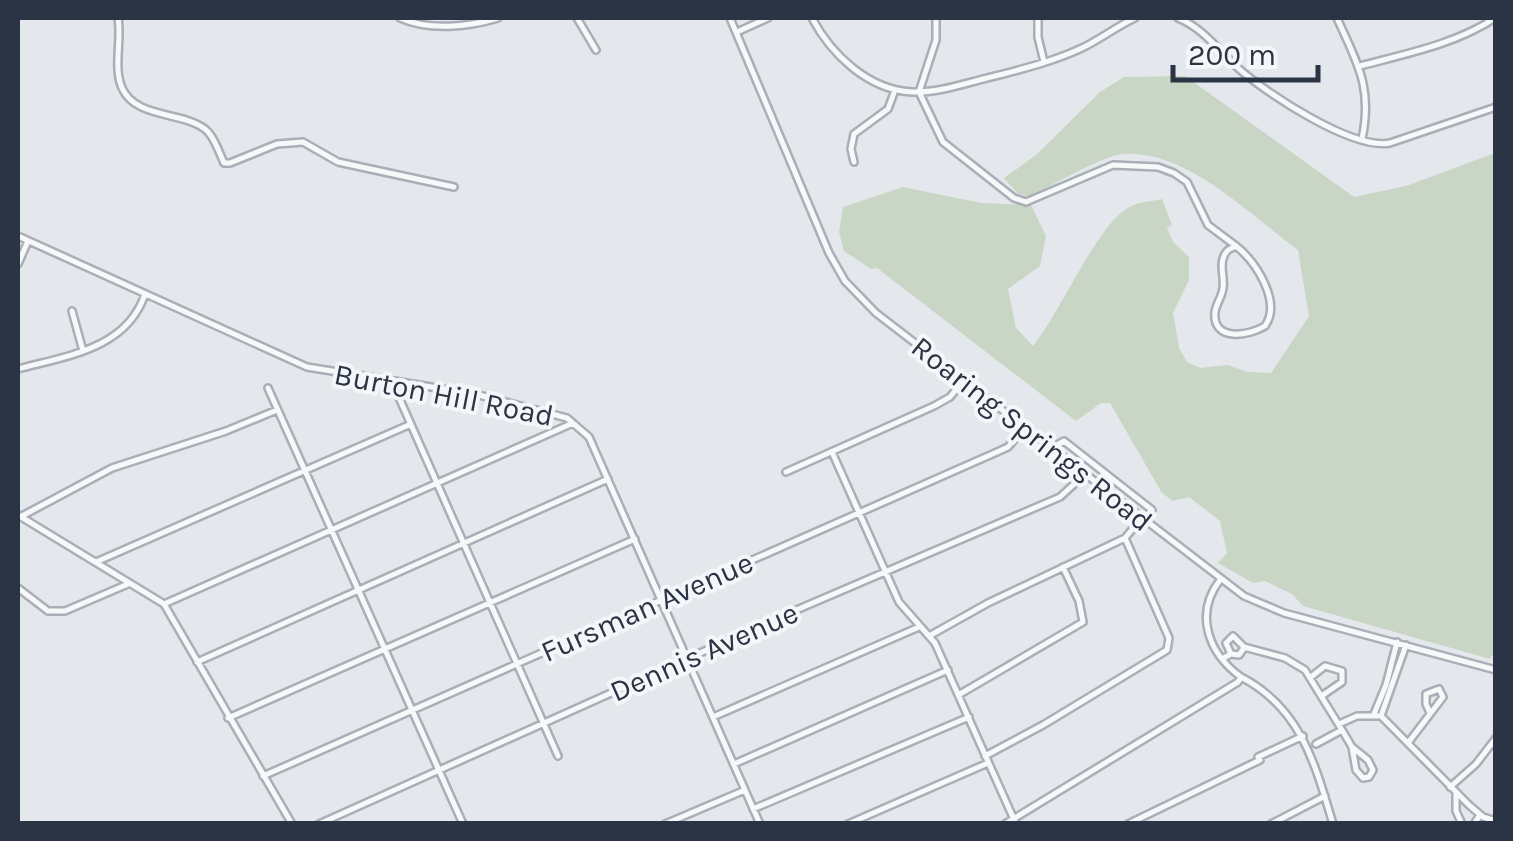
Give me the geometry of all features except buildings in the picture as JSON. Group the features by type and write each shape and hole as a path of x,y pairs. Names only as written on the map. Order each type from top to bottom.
{"street":[{"path":"118,18 120,83 125,93 138,105 202,126 224,163 277,144 303,142 338,162 454,187"},
{"path":"400,18 446,26 498,18"},
{"path":"577,18 596,50"},
{"name":"Roaring Springs Road","path":"730,18 829,253 845,281 876,313 1244,596 1278,610 1496,670"},
{"path":"737,32 768,18"},
{"path":"812,18 849,65 894,90 919,92 1044,62 1080,49 1135,18"},
{"path":"936,18 936,40 919,92 942,142 1020,200 1032,201 1113,165 1158,167 1174,172 1187,182 1208,225 1236,246 1256,268 1271,310 1265,326 1245,335 1224,331 1215,314 1224,286 1222,259 1236,246"},
{"path":"1038,18 1044,62"},
{"path":"1178,18 1192,24 1256,83 1318,121 1362,139 1390,144 1496,108"},
{"path":"1337,18 1360,66 1367,102 1362,139"},
{"path":"1360,66 1438,44 1481,28 1495,18"},
{"path":"854,162 854,134 888,109 894,90"},
{"name":"Burton Hill Road","path":"18,236 307,367 459,391 574,422 589,436 760,824"},
{"path":"18,264 28,241"},
{"path":"18,369 111,339 138,310 145,294"},
{"path":"72,311 83,350"},
{"path":"786,472 934,406 950,397 963,381"},
{"path":"393,383 558,756"},
{"path":"268,388 463,824"},
{"path":"18,517 112,468 278,410"},
{"path":"164,604 574,422"},
{"path":"96,562 411,424"},
{"name":"Fursman Avenue","path":"262,776 1008,447 1024,428"},
{"path":"1050,449 1064,441 1152,510"},
{"path":"832,452 898,602 930,636 960,694 1015,821"},
{"name":"Dennis Avenue","path":"320,824 1060,497 1085,475"},
{"path":"197,662 608,478"},
{"path":"18,517 164,604 292,824"},
{"path":"930,636 1126,538 1141,518"},
{"path":"848,824 987,759 1166,650 1169,638 1126,538"},
{"path":"228,718 635,539"},
{"path":"960,694 1082,622 1079,602 1063,568"},
{"path":"1220,580 1207,600 1207,628 1222,659 1270,697 1303,736 1333,824"},
{"path":"18,588 48,611 65,611 128,584"},
{"path":"713,717 919,627"},
{"path":"1232,654 1226,643 1229,637 1238,637 1244,647 1294,662 1312,677 1352,747 1358,774 1363,778 1369,776 1373,767 1352,747"},
{"path":"1378,715 1397,642"},
{"path":"1378,715 1406,645"},
{"path":"1222,659 1239,655 1244,647"},
{"path":"1312,677 1325,666 1342,671 1342,682 1323,695"},
{"path":"734,764 948,670"},
{"path":"1005,824 1228,690 1241,677"},
{"path":"1408,744 1443,697 1439,689 1426,694 1430,712"},
{"path":"1316,744 1357,716 1378,715 1480,815 1496,821"},
{"path":"753,809 969,716"},
{"path":"1128,824 1303,736"},
{"path":"1453,789 1496,738"},
{"path":"1453,789 1462,824"},
{"path":"666,824 745,790"},
{"path":"1272,824 1325,796"},
{"path":"1474,824 1480,815"}],"green space":[{"path":"1185,76 1354,197 1406,186 1495,153 1495,656 1490,659 1303,606 1292,594 1265,581 1253,583 1218,563 1227,553 1220,521 1189,497 1173,501 1162,493 1110,403 1101,403 1076,421 877,268 871,269 844,251 839,232 843,207 903,187 981,203 1031,205 1046,236 1040,266 1008,289 1016,328 1033,346 1093,248 1118,215 1131,206 1162,199 1172,225 1167,228 1173,242 1189,257 1189,280 1173,313 1179,348 1187,362 1200,368 1228,365 1248,372 1271,373 1309,316 1298,250 1238,203 1193,173 1147,155 1123,154 1103,160 1031,197 1018,194 1004,178 1036,155 1100,92 1124,77"}]}
